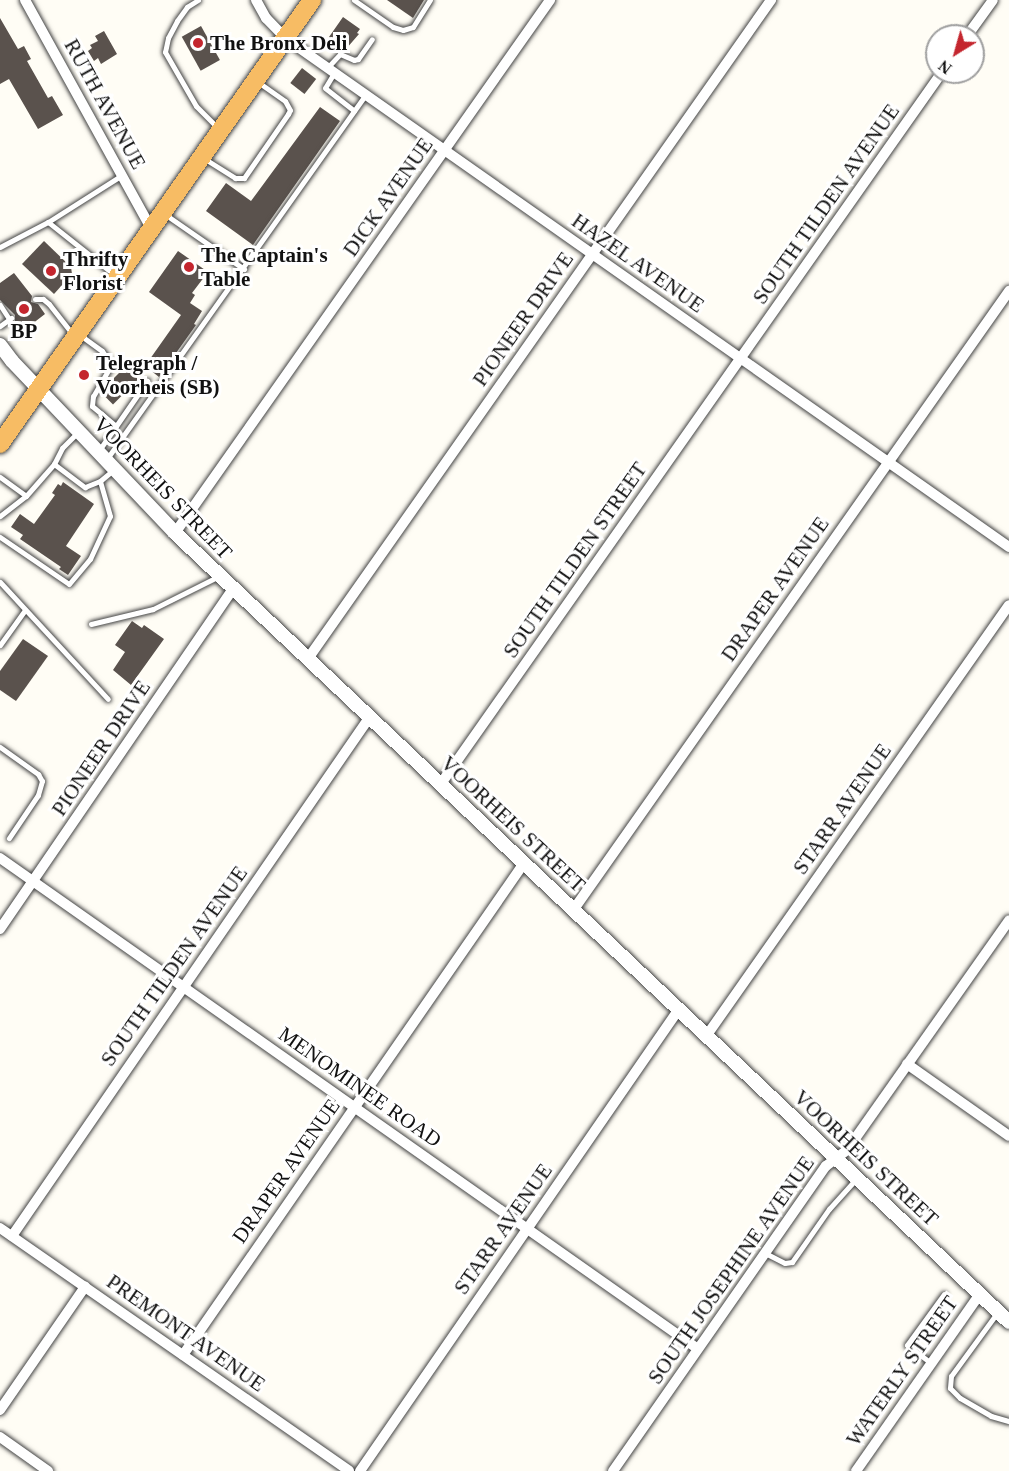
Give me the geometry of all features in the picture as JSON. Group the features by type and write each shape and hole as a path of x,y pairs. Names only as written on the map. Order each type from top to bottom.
{"highway":[{"path":"0,444 312,0"}],"street":[{"name":"RUTH AVENUE","path":"24,0 152,228"},
{"name":"HAZEL AVENUE","path":"256,0 266,18 285,38 1009,547"},
{"name":"DICK AVENUE","path":"175,533 550,0"},
{"name":"PIONEER DRIVE","path":"307,660 771,0"},
{"path":"976,24 993,0"},
{"name":"SOUTH TILDEN AVENUE","path":"741,358 934,84"},
{"name":"DRAPER AVENUE","path":"574,909 1009,291"},
{"name":"VOORHEIS STREET","path":"0,345 175,533 233,590 679,1008 1009,1322"},
{"name":"SOUTH TILDEN STREET","path":"440,784 741,358"},
{"name":"PIONEER DRIVE","path":"0,929 233,590"},
{"name":"STARR AVENUE","path":"707,1035 1009,605"},
{"name":"SOUTH TILDEN AVENUE","path":"12,1236 369,718"},
{"name":"MENOMINEE ROAD","path":"0,858 698,1349"},
{"name":"DRAPER AVENUE","path":"183,1355 524,863"},
{"name":"SOUTH JOSEPHINE AVENUE","path":"613,1471 826,1166 847,1150 1009,920"},
{"name":"STARR AVENUE","path":"360,1471 679,1008"},
{"path":"907,1064 1009,1136"},
{"name":"PREMONT AVENUE","path":"0,1228 348,1471"},
{"path":"0,1410 85,1287"},
{"name":"WATERLY STREET","path":"856,1471 980,1294"},
{"path":"0,1437 48,1471"}],"lane":[{"path":"198,0 187,7 177,21 168,38 165,52 196,106 220,130"},
{"path":"354,0 393,27 403,30 413,27 430,0"},
{"path":"354,111 325,88 330,70 340,54 354,60 358,59 372,39"},
{"path":"201,157 235,178 244,178 290,110 285,101 255,81"},
{"path":"106,460 365,95"},
{"path":"0,247 48,222 122,175"},
{"path":"162,212 243,269"},
{"path":"48,222 117,277"},
{"path":"35,299 43,299 49,304 76,335 102,351 110,362 110,367 93,396 92,406 116,426"},
{"path":"0,305 11,318 0,326"},
{"path":"0,537 69,584 90,559 110,516 100,481 116,426 147,381"},
{"path":"0,516 26,496 54,464 62,448 79,431"},
{"path":"54,464 85,487 100,481"},
{"path":"0,477 26,496"},
{"path":"91,624 153,609 219,576"},
{"path":"0,582 108,699"},
{"path":"0,645 25,610"},
{"path":"0,747 38,774 42,781 38,795 9,838"},
{"path":"765,1253 785,1263 792,1262 829,1209 857,1177"},
{"path":"931,1363 907,1346 944,1294"},
{"path":"998,1312 957,1365 951,1376 950,1388 960,1398 991,1416 1009,1420"}],"building":[{"path":"387,0 424,0 413,18"},
{"path":"343,17 360,29 357,33 359,34 346,49 329,37"},
{"path":"0,18 18,49 24,46 31,59 27,61 48,98 52,96 63,115 38,129 9,79 0,84"},
{"name":"The Bronx Deli","path":"201,26 220,60 201,71 182,37"},
{"path":"104,31 117,54 101,64 98,58 94,61 88,51 92,48 90,45 98,41 95,36"},
{"path":"302,68 316,79 304,94 290,83"},
{"path":"320,107 340,121 253,245 206,211 226,183 251,201"},
{"name":"Thrifty Florist","path":"44,241 71,267 72,274 54,294 22,264"},
{"path":"178,251 208,272 192,293 195,295 190,303 202,311 194,324 196,325 159,377 145,366 181,315 149,292"},
{"path":"14,273 32,296 31,302 38,304 45,314 23,331 15,321 15,315 0,300 0,283"},
{"path":"130,362 143,375 113,404 100,392"},
{"path":"63,482 94,504 66,546 81,556 68,575 59,569 61,567 20,539 23,535 11,527 20,514 34,524 55,495 52,493 58,484 61,486"},
{"path":"132,621 142,628 144,625 164,639 131,685 113,670 125,652 115,645"},
{"path":"23,639 48,656 16,701 0,690 0,671"}],"place":[{"name":"The Bronx Deli","path":"198,43"},
{"name":"The Captain's Table","path":"189,267"},
{"name":"Thrifty Florist","path":"51,271"},
{"name":"BP","path":"24,309"},
{"name":"Telegraph / Voorheis (SB)","path":"84,375"}]}
